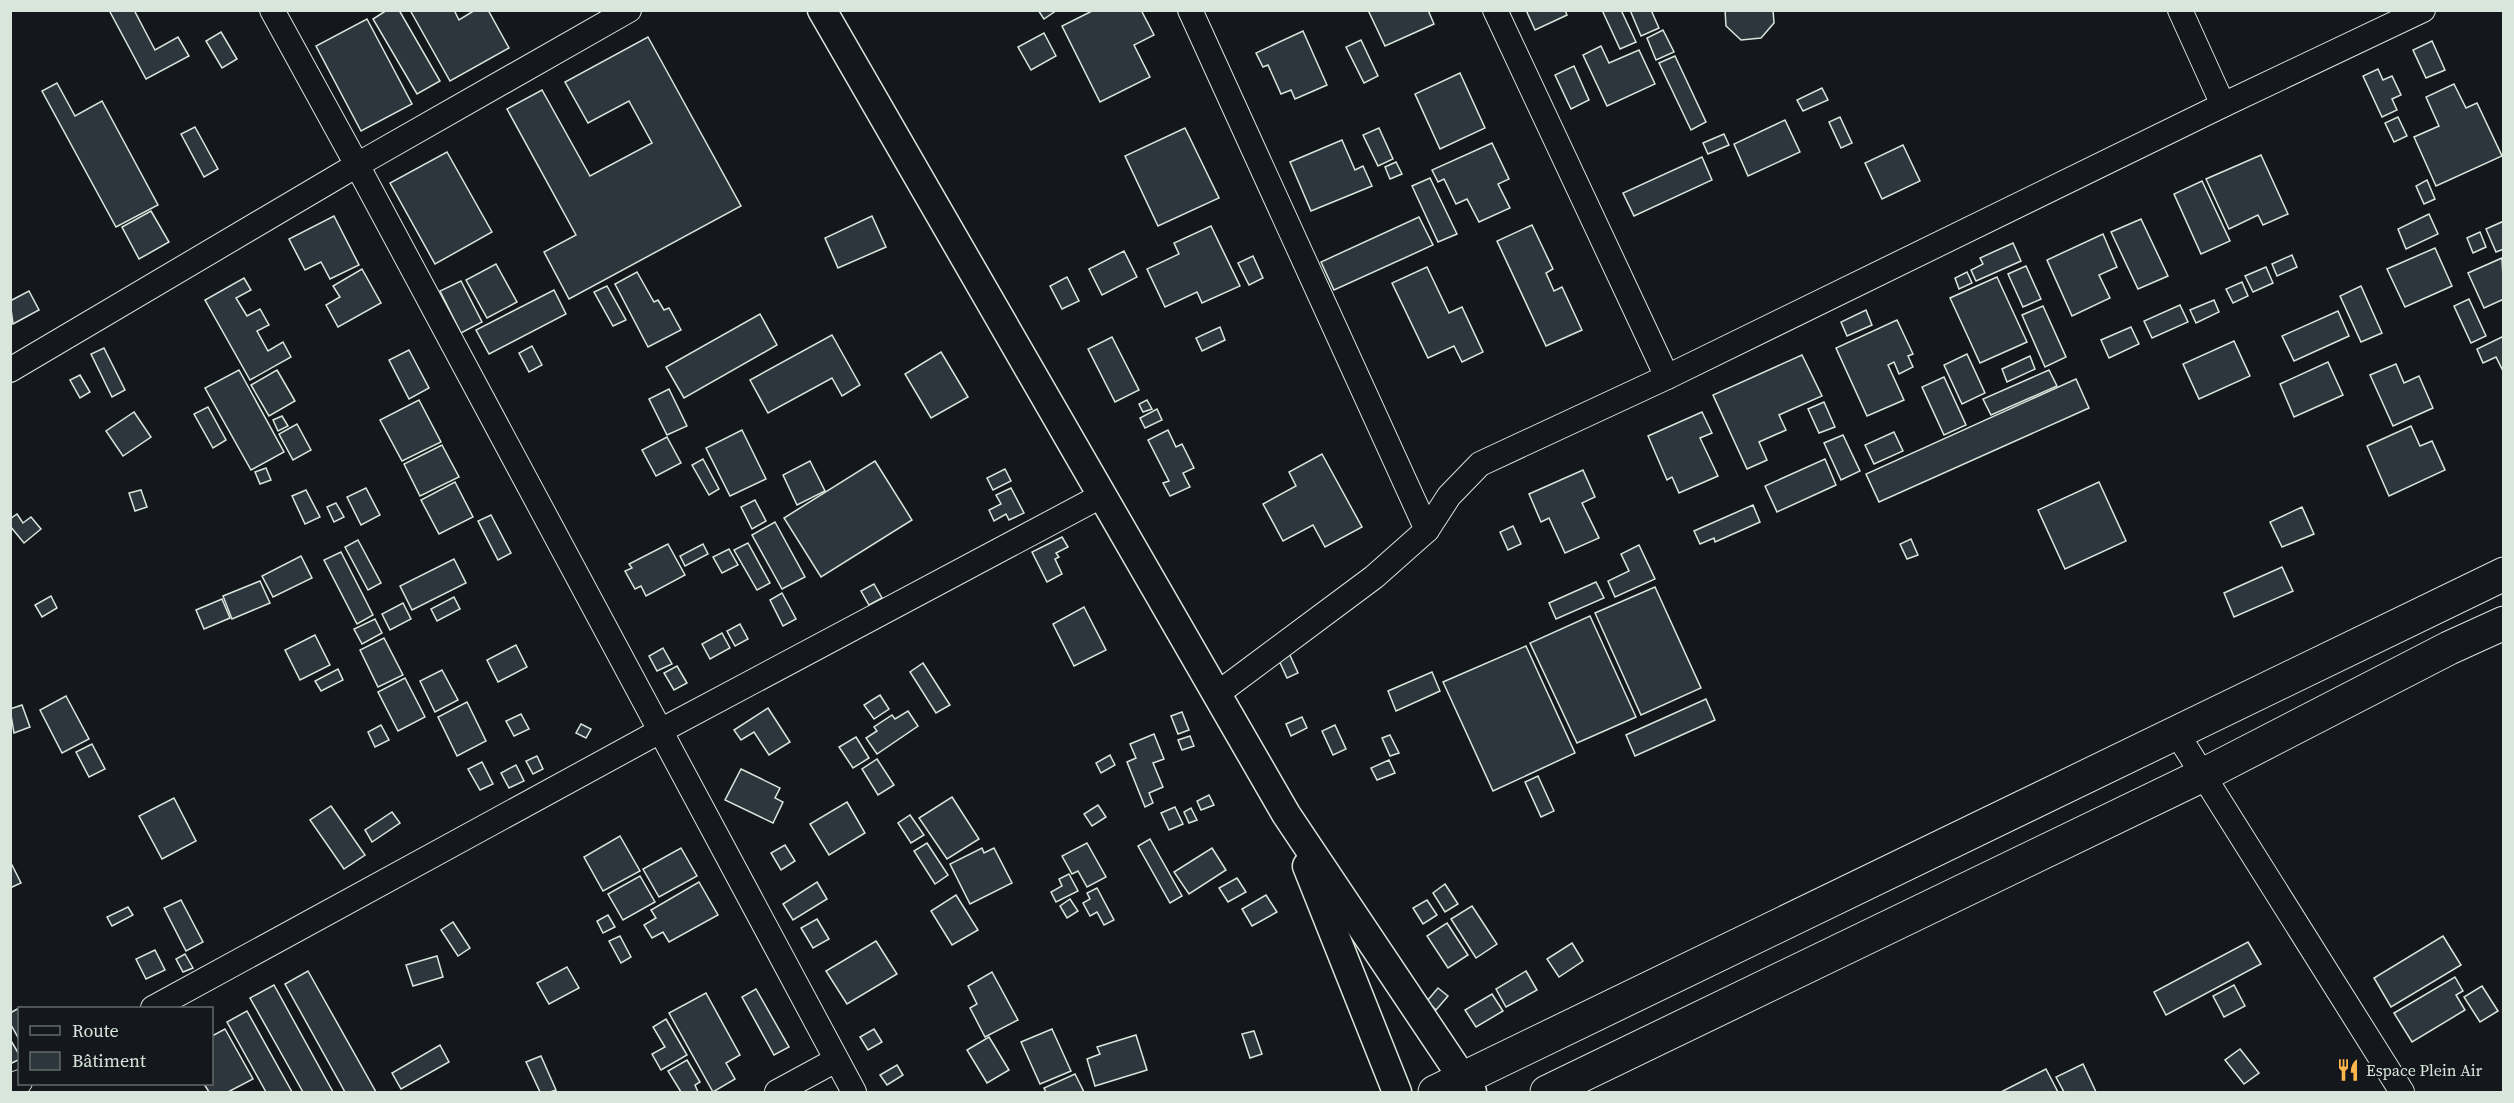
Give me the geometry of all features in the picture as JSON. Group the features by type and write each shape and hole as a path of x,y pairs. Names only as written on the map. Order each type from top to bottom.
{"highway":[{"path":"1457,1088 2176,732 2504,574"},
{"path":"1547,1092 2203,775 2449,648 2504,623"}],"street":[{"path":"272,10 662,730 854,1092"},
{"path":"10,370 357,165 629,10"},
{"path":"822,10 1286,814 1457,1088"},
{"path":"1190,10 1427,530"},
{"path":"1495,10 1667,377"},
{"path":"2180,10 2223,105"},
{"path":"1217,694 1374,578 1427,530 1449,496 1480,464 1667,377 2223,105 2423,10"},
{"path":"155,1007 662,730 1101,496"},
{"path":"2176,732 2402,1092"},
{"path":"1286,814 1397,1092"},
{"path":"777,1092 836,1060"}],"building":[{"path":"109,10 134,10 155,50 178,37 189,56 146,79"},
{"path":"387,10 399,10 440,81 417,94 373,19"},
{"path":"410,10 454,10 459,20 475,10 488,10 509,48 450,81"},
{"path":"1038,10 1057,10 1044,19"},
{"path":"1094,10 1141,10 1154,35 1134,45 1150,77 1100,102 1062,26"},
{"path":"1368,10 1428,10 1434,24 1385,46"},
{"path":"1526,10 1565,10 1567,15 1535,30"},
{"path":"1602,10 1621,10 1636,42 1620,49"},
{"path":"1630,10 1651,10 1659,28 1641,36"},
{"path":"1725,10 1773,10 1774,23 1761,38 1741,40 1726,26"},
{"path":"367,19 412,104 361,131 316,46"},
{"path":"1663,30 1674,52 1656,60 1647,38"},
{"path":"1303,31 1327,85 1295,99 1291,90 1281,94 1268,65 1263,67 1256,53"},
{"path":"221,32 237,59 222,68 206,41"},
{"path":"1044,33 1056,56 1031,70 1018,47"},
{"path":"648,37 741,206 569,299 544,252 576,235 507,109 542,90 590,176 652,143 629,101 588,123 565,82"},
{"path":"1361,40 1378,76 1364,83 1346,47"},
{"path":"2432,41 2445,70 2426,78 2413,50"},
{"path":"1601,46 1609,63 1639,50 1655,84 1607,106 1583,55"},
{"path":"1675,56 1706,122 1691,130 1659,63"},
{"path":"1574,66 1589,100 1571,109 1555,75"},
{"path":"2378,69 2383,80 2392,76 2401,95 2392,99 2397,110 2382,117 2363,76"},
{"path":"1460,73 1485,128 1440,149 1415,94"},
{"path":"57,83 75,116 102,101 158,205 116,227 42,91"},
{"path":"2454,84 2466,108 2477,103 2502,156 2436,186 2414,137 2439,126 2426,97"},
{"path":"1822,88 1828,100 1803,111 1797,100"},
{"path":"1840,117 1852,143 1841,148 1829,122"},
{"path":"2398,117 2407,136 2394,142 2385,123"},
{"path":"1785,120 1800,152 1748,176 1734,144"},
{"path":"195,127 218,169 204,177 181,134"},
{"path":"1185,128 1219,198 1158,226 1125,156"},
{"path":"1379,128 1393,159 1378,166 1363,135"},
{"path":"1724,134 1729,145 1708,154 1703,143"},
{"path":"1342,140 1355,170 1363,166 1372,186 1311,211 1290,162"},
{"path":"1492,143 1509,179 1498,184 1510,208 1479,222 1467,199 1456,204 1444,179 1438,182 1432,170"},
{"path":"1903,145 1920,181 1882,199 1865,163"},
{"path":"447,152 492,232 435,264 390,183"},
{"path":"2261,155 2288,214 2263,225 2258,215 2229,229 2206,179"},
{"path":"1702,157 1712,180 1634,216 1623,193"},
{"path":"1396,162 1402,174 1390,179 1385,167"},
{"path":"1430,178 1457,234 1438,242 1412,186"},
{"path":"2427,180 2435,199 2424,204 2416,186"},
{"path":"2202,181 2230,241 2201,254 2174,194"},
{"path":"151,211 169,242 139,259 122,227"},
{"path":"2429,214 2438,234 2406,249 2398,229"},
{"path":"334,216 359,265 330,279 321,262 305,270 289,239"},
{"path":"872,216 886,247 838,268 825,238"},
{"path":"1419,217 1433,245 1334,290 1321,262"},
{"path":"2141,219 2168,276 2138,289 2111,232"},
{"path":"2504,221 2504,249 2496,252 2486,229"},
{"path":"1532,225 1553,269 1546,273 1554,291 1562,287 1582,330 1546,346 1497,241"},
{"path":"1211,226 1240,286 1202,303 1197,292 1165,307 1147,269 1179,254 1174,243"},
{"path":"2480,232 2486,247 2473,253 2467,238"},
{"path":"2103,234 2117,267 2099,275 2110,298 2072,316 2047,260"},
{"path":"2013,243 2021,261 1976,281 1971,270 1983,264 1980,258"},
{"path":"2435,248 2452,286 2405,307 2387,269"},
{"path":"1124,251 1137,277 1102,295 1089,269"},
{"path":"2292,255 2297,267 2277,276 2272,264"},
{"path":"1253,256 1263,278 1249,285 1238,263"},
{"path":"2502,258 2504,299 2484,308 2468,273"},
{"path":"496,264 517,302 487,318 466,280"},
{"path":"2026,266 2041,299 2023,307 2008,274"},
{"path":"1427,267 1449,313 1462,307 1483,352 1462,362 1454,346 1428,358 1392,283"},
{"path":"2266,267 2273,283 2253,292 2245,276"},
{"path":"362,269 381,303 338,327 326,305 340,297 333,286"},
{"path":"637,272 654,302 658,300 664,310 669,308 681,330 648,347 615,284"},
{"path":"1967,272 1972,283 1959,289 1955,278"},
{"path":"1067,277 1079,301 1062,309 1050,286"},
{"path":"1997,277 2027,342 1980,363 1950,298"},
{"path":"244,278 251,290 236,298 247,316 260,309 269,325 257,331 268,351 283,342 291,357 250,380 205,300"},
{"path":"461,281 482,322 461,333 440,291"},
{"path":"2242,282 2248,296 2233,303 2226,289"},
{"path":"607,286 626,320 613,326 594,292"},
{"path":"2361,286 2382,333 2361,342 2340,296"},
{"path":"554,290 566,314 489,354 476,330"},
{"path":"29,291 39,310 13,324 10,301"},
{"path":"2469,299 2486,336 2471,343 2454,306"},
{"path":"2214,300 2219,312 2196,323 2190,310"},
{"path":"2180,305 2188,322 2152,338 2144,321"},
{"path":"2043,306 2066,357 2045,367 2022,315"},
{"path":"1866,310 1872,325 1847,336 1841,322"},
{"path":"2338,311 2349,336 2294,361 2282,336"},
{"path":"760,314 777,345 684,398 666,367"},
{"path":"1897,320 1913,354 1908,356 1913,367 1899,374 1894,362 1888,365 1904,400 1867,416 1836,348"},
{"path":"1220,327 1225,340 1202,351 1196,338"},
{"path":"2131,327 2139,344 2109,358 2101,340"},
{"path":"832,335 860,385 842,396 832,378 768,413 750,380"},
{"path":"2504,336 2503,371 2496,357 2483,363 2477,349"},
{"path":"1112,337 1139,390 1115,402 1088,349"},
{"path":"2234,341 2250,376 2199,399 2183,364"},
{"path":"532,346 542,365 529,372 519,353"},
{"path":"104,348 125,390 112,397 91,354"},
{"path":"409,350 429,388 409,399 389,360"},
{"path":"941,352 968,397 931,418 905,374"},
{"path":"1967,354 1985,393 1962,404 1944,365"},
{"path":"1802,355 1822,396 1779,415 1786,430 1759,442 1767,460 1747,469 1713,395"},
{"path":"2030,356 2035,369 2007,382 2002,369"},
{"path":"2328,362 2343,395 2294,417 2280,384"},
{"path":"2396,364 2404,383 2419,376 2433,408 2393,426 2370,375"},
{"path":"239,370 284,452 251,470 205,388"},
{"path":"277,370 295,401 269,416 251,385"},
{"path":"2049,370 2057,386 1991,415 1983,399"},
{"path":"80,375 90,392 80,398 70,380"},
{"path":"1944,377 1966,425 1944,435 1922,387"},
{"path":"2076,379 2089,408 1879,502 1866,474"},
{"path":"669,389 687,426 667,435 649,399"},
{"path":"419,400 441,442 402,461 380,420"},
{"path":"1147,400 1152,409 1143,412 1139,404"},
{"path":"1824,402 1835,427 1819,433 1808,409"},
{"path":"208,407 226,440 213,448 194,414"},
{"path":"1157,409 1162,420 1145,428 1140,418"},
{"path":"134,412 151,437 123,456 106,431"},
{"path":"1702,412 1712,433 1700,438 1718,476 1679,493 1672,477 1667,480 1648,436"},
{"path":"282,416 288,426 278,431 273,420"},
{"path":"297,424 311,450 293,460 279,434"},
{"path":"2411,426 2420,446 2432,441 2445,470 2389,496 2367,446"},
{"path":"742,430 766,479 730,496 706,448"},
{"path":"1168,430 1176,447 1182,444 1194,468 1183,473 1190,487 1170,496 1163,483 1169,481 1148,440"},
{"path":"1894,432 1903,451 1874,464 1865,445"},
{"path":"1843,435 1860,471 1841,480 1824,443"},
{"path":"667,437 681,463 656,476 642,450"},
{"path":"442,445 459,477 420,496 404,464"},
{"path":"1322,454 1362,527 1325,547 1313,525 1283,541 1263,504 1296,486 1289,472"},
{"path":"703,459 719,489 709,495 692,465"},
{"path":"1825,459 1836,485 1777,512 1765,486"},
{"path":"810,461 825,491 797,505 783,475"},
{"path":"875,461 912,520 821,577 784,518"},
{"path":"266,468 271,480 260,484 255,472"},
{"path":"1005,469 1011,481 993,490 987,478"},
{"path":"1583,470 1595,497 1582,503 1599,538 1565,553 1549,518 1541,522 1529,494"},
{"path":"455,482 473,517 439,534 421,500"},
{"path":"2099,482 2126,541 2065,569 2038,510"},
{"path":"366,488 380,515 361,525 347,497"},
{"path":"1011,488 1024,513 1009,520 1006,514 994,521 989,510 1001,504 996,495"},
{"path":"141,490 147,507 135,511 129,493"},
{"path":"306,490 320,517 305,524 292,496"},
{"path":"755,500 766,521 752,529 741,507"},
{"path":"336,503 344,517 334,522 327,507"},
{"path":"1753,505 1760,522 1715,542 1714,538 1700,544 1694,531"},
{"path":"2302,507 2314,534 2282,547 2270,522"},
{"path":"17,514 23,523 31,517 41,529 24,543 10,526 10,519"},
{"path":"491,515 511,553 498,560 478,521"},
{"path":"775,522 805,577 782,589 752,535"},
{"path":"1513,526 1521,544 1508,550 1500,532"},
{"path":"1062,537 1068,547 1056,553 1059,557 1055,559 1062,574 1047,582 1032,552"},
{"path":"1911,539 1918,555 1907,559 1900,544"},
{"path":"358,540 381,583 368,590 345,547"},
{"path":"748,543 770,583 757,590 734,550"},
{"path":"668,544 685,575 646,596 641,586 635,589 625,571 632,568 629,564"},
{"path":"703,544 708,554 685,566 680,556"},
{"path":"1639,545 1655,579 1615,597 1608,581 1629,571 1621,554"},
{"path":"729,549 738,565 722,573 713,557"},
{"path":"341,552 373,615 357,624 324,560"},
{"path":"301,556 312,578 273,597 262,576"},
{"path":"454,559 466,583 412,610 400,586"},
{"path":"2282,567 2293,591 2234,617 2224,593"},
{"path":"260,581 270,603 232,619 223,596"},
{"path":"1596,582 1604,598 1556,619 1549,603"},
{"path":"874,584 882,598 869,605 861,591"},
{"path":"1655,587 1701,688 1641,715 1595,613"},
{"path":"782,593 796,619 783,626 770,600"},
{"path":"51,596 57,608 42,617 35,605"},
{"path":"454,597 460,609 437,621 431,609"},
{"path":"222,599 230,618 204,629 196,610"},
{"path":"403,603 411,619 390,630 382,614"},
{"path":"1084,607 1106,650 1074,666 1053,624"},
{"path":"1590,616 1636,717 1577,743 1530,643"},
{"path":"375,619 382,633 362,644 354,629"},
{"path":"740,624 748,639 735,646 727,631"},
{"path":"722,633 730,648 710,659 702,644"},
{"path":"315,635 330,665 300,680 285,650"},
{"path":"384,638 403,675 378,687 360,650"},
{"path":"516,645 527,667 498,682 487,660"},
{"path":"1526,646 1575,753 1493,791 1443,682"},
{"path":"663,648 672,664 657,671 649,656"},
{"path":"1288,651 1298,673 1287,678 1277,656"},
{"path":"923,663 950,705 936,713 910,672"},
{"path":"677,666 687,683 674,690 664,673"},
{"path":"338,669 343,680 321,691 315,681"},
{"path":"442,670 458,700 435,712 420,681"},
{"path":"1432,672 1440,691 1396,711 1388,691"},
{"path":"405,678 425,717 398,731 378,692"},
{"path":"880,695 889,709 874,719 864,705"},
{"path":"66,696 89,739 62,753 40,710"},
{"path":"1706,699 1715,720 1635,756 1626,735"},
{"path":"467,702 486,741 457,756 438,717"},
{"path":"22,705 30,727 14,733 10,709"},
{"path":"768,708 790,742 769,755 754,732 741,740 734,730"},
{"path":"908,711 918,726 877,754 866,738 877,731 874,727 892,715 895,719"},
{"path":"1182,712 1189,730 1178,734 1171,716"},
{"path":"521,714 529,729 514,736 506,721"},
{"path":"1302,717 1307,728 1291,736 1286,724"},
{"path":"581,724 591,729 586,738 576,733"},
{"path":"381,725 389,740 375,747 368,732"},
{"path":"1335,725 1346,749 1333,755 1322,731"},
{"path":"1154,734 1164,759 1153,763 1163,787 1149,793 1153,803 1145,807 1127,762 1136,758 1130,744"},
{"path":"1390,735 1399,753 1390,756 1382,738"},
{"path":"1190,736 1194,746 1182,750 1178,740"},
{"path":"856,737 869,758 853,768 839,747"},
{"path":"92,744 105,769 89,777 76,752"},
{"path":"1110,755 1115,765 1101,773 1096,763"},
{"path":"537,756 543,769 533,774 526,761"},
{"path":"877,759 894,785 878,795 862,769"},
{"path":"1389,760 1395,773 1377,780 1371,768"},
{"path":"482,762 493,784 480,790 468,769"},
{"path":"516,765 524,781 509,788 501,773"},
{"path":"741,769 780,788 775,798 783,802 773,823 725,800"},
{"path":"1538,776 1554,811 1541,817 1525,782"},
{"path":"1209,795 1214,805 1201,810 1197,801"},
{"path":"952,797 979,839 947,859 919,818"},
{"path":"174,798 196,841 162,859 139,816"},
{"path":"847,802 865,833 829,855 810,824"},
{"path":"1098,805 1106,817 1092,826 1084,814"},
{"path":"331,806 365,855 344,869 310,820"},
{"path":"1175,807 1183,824 1169,830 1161,813"},
{"path":"1191,808 1197,820 1189,823 1184,812"},
{"path":"392,812 400,823 372,842 365,830"},
{"path":"910,815 924,835 911,843 898,823"},
{"path":"620,836 640,871 603,891 584,857"},
{"path":"1150,839 1182,896 1170,903 1138,846"},
{"path":"927,843 948,875 935,884 914,851"},
{"path":"1087,843 1106,877 1087,887 1078,871 1072,874 1062,856"},
{"path":"785,845 795,861 781,870 771,853"},
{"path":"681,848 697,876 659,897 643,869"},
{"path":"982,848 984,853 994,848 1012,883 970,904 950,864"},
{"path":"1212,848 1226,870 1189,894 1174,872"},
{"path":"12,865 21,883 10,888 10,866"},
{"path":"1069,874 1078,891 1056,902 1051,892 1062,886 1059,879"},
{"path":"640,876 655,902 623,920 608,894"},
{"path":"1237,878 1246,892 1228,902 1219,888"},
{"path":"699,882 718,915 669,942 663,932 652,938 644,925 656,918 651,910"},
{"path":"817,882 827,899 793,920 783,904"},
{"path":"1445,884 1458,904 1445,912 1433,893"},
{"path":"1097,888 1114,920 1104,925 1097,912 1090,916 1083,903 1090,899 1087,893"},
{"path":"956,895 978,930 952,945 931,911"},
{"path":"1266,895 1277,912 1252,926 1242,909"},
{"path":"1070,899 1078,911 1067,918 1060,906"},
{"path":"181,900 203,942 186,951 164,908"},
{"path":"1427,900 1437,915 1423,924 1413,908"},
{"path":"1472,906 1497,944 1476,958 1451,919"},
{"path":"128,907 133,915 112,926 107,917"},
{"path":"608,915 615,927 603,933 597,921"},
{"path":"817,919 829,939 813,948 801,928"},
{"path":"453,922 470,948 458,956 441,930"},
{"path":"1447,923 1468,955 1448,968 1427,936"},
{"path":"620,936 631,957 621,963 609,941"},
{"path":"2443,936 2461,965 2391,1007 2374,978"},
{"path":"876,941 897,974 847,1004 826,971"},
{"path":"2248,942 2261,964 2166,1015 2154,992"},
{"path":"1572,943 1583,961 1559,977 1547,959"},
{"path":"155,950 165,970 146,979 136,959"},
{"path":"185,954 193,968 183,972 176,959"},
{"path":"437,956 443,977 413,986 406,965"},
{"path":"567,967 579,988 549,1004 537,983"},
{"path":"308,971 376,1092 345,1092 285,984"},
{"path":"1526,971 1537,990 1506,1007 1496,989"},
{"path":"992,972 1018,1020 985,1037 970,1008 977,1004 968,986"},
{"path":"2455,977 2463,991 2456,995 2465,1010 2412,1042 2394,1013"},
{"path":"274,985 333,1092 303,1092 250,998"},
{"path":"2234,985 2245,1006 2224,1017 2213,996"},
{"path":"2482,986 2498,1011 2480,1022 2464,997"},
{"path":"1438,988 1448,996 1436,1010 1427,1001"},
{"path":"756,989 789,1047 774,1055 742,997"},
{"path":"706,993 740,1055 726,1063 735,1079 713,1092 669,1013"},
{"path":"1492,994 1503,1011 1476,1027 1465,1010"},
{"path":"18,1009 18,1037 10,1023 10,1013"},
{"path":"247,1011 292,1092 266,1092 227,1022"},
{"path":"666,1019 687,1055 661,1070 652,1054 665,1047 653,1027"},
{"path":"225,1029 253,1079 228,1092 209,1092 205,1085 213,1085 213,1035"},
{"path":"874,1029 882,1042 868,1050 860,1037"},
{"path":"1052,1029 1071,1071 1040,1084 1021,1042"},
{"path":"1254,1031 1262,1054 1250,1058 1242,1034"},
{"path":"1136,1035 1147,1070 1095,1086 1087,1059 1100,1054 1097,1047"},
{"path":"989,1037 1009,1070 987,1083 967,1050"},
{"path":"10,1039 18,1053 18,1060 10,1064"},
{"path":"440,1045 449,1062 401,1089 392,1073"},
{"path":"2240,1049 2259,1073 2244,1084 2225,1060"},
{"path":"541,1056 556,1090 540,1092 526,1062"},
{"path":"687,1060 700,1082 695,1085 698,1092 681,1092 668,1071"},
{"path":"2083,1064 2096,1092 2064,1092 2056,1077"},
{"path":"897,1065 903,1075 887,1085 880,1075"},
{"path":"2046,1069 2058,1092 2001,1092"},
{"path":"1075,1074 1084,1092 1046,1092 1044,1088"}],"place":[{"name":"Espace Plein Air","path":"2348,1070"}]}
